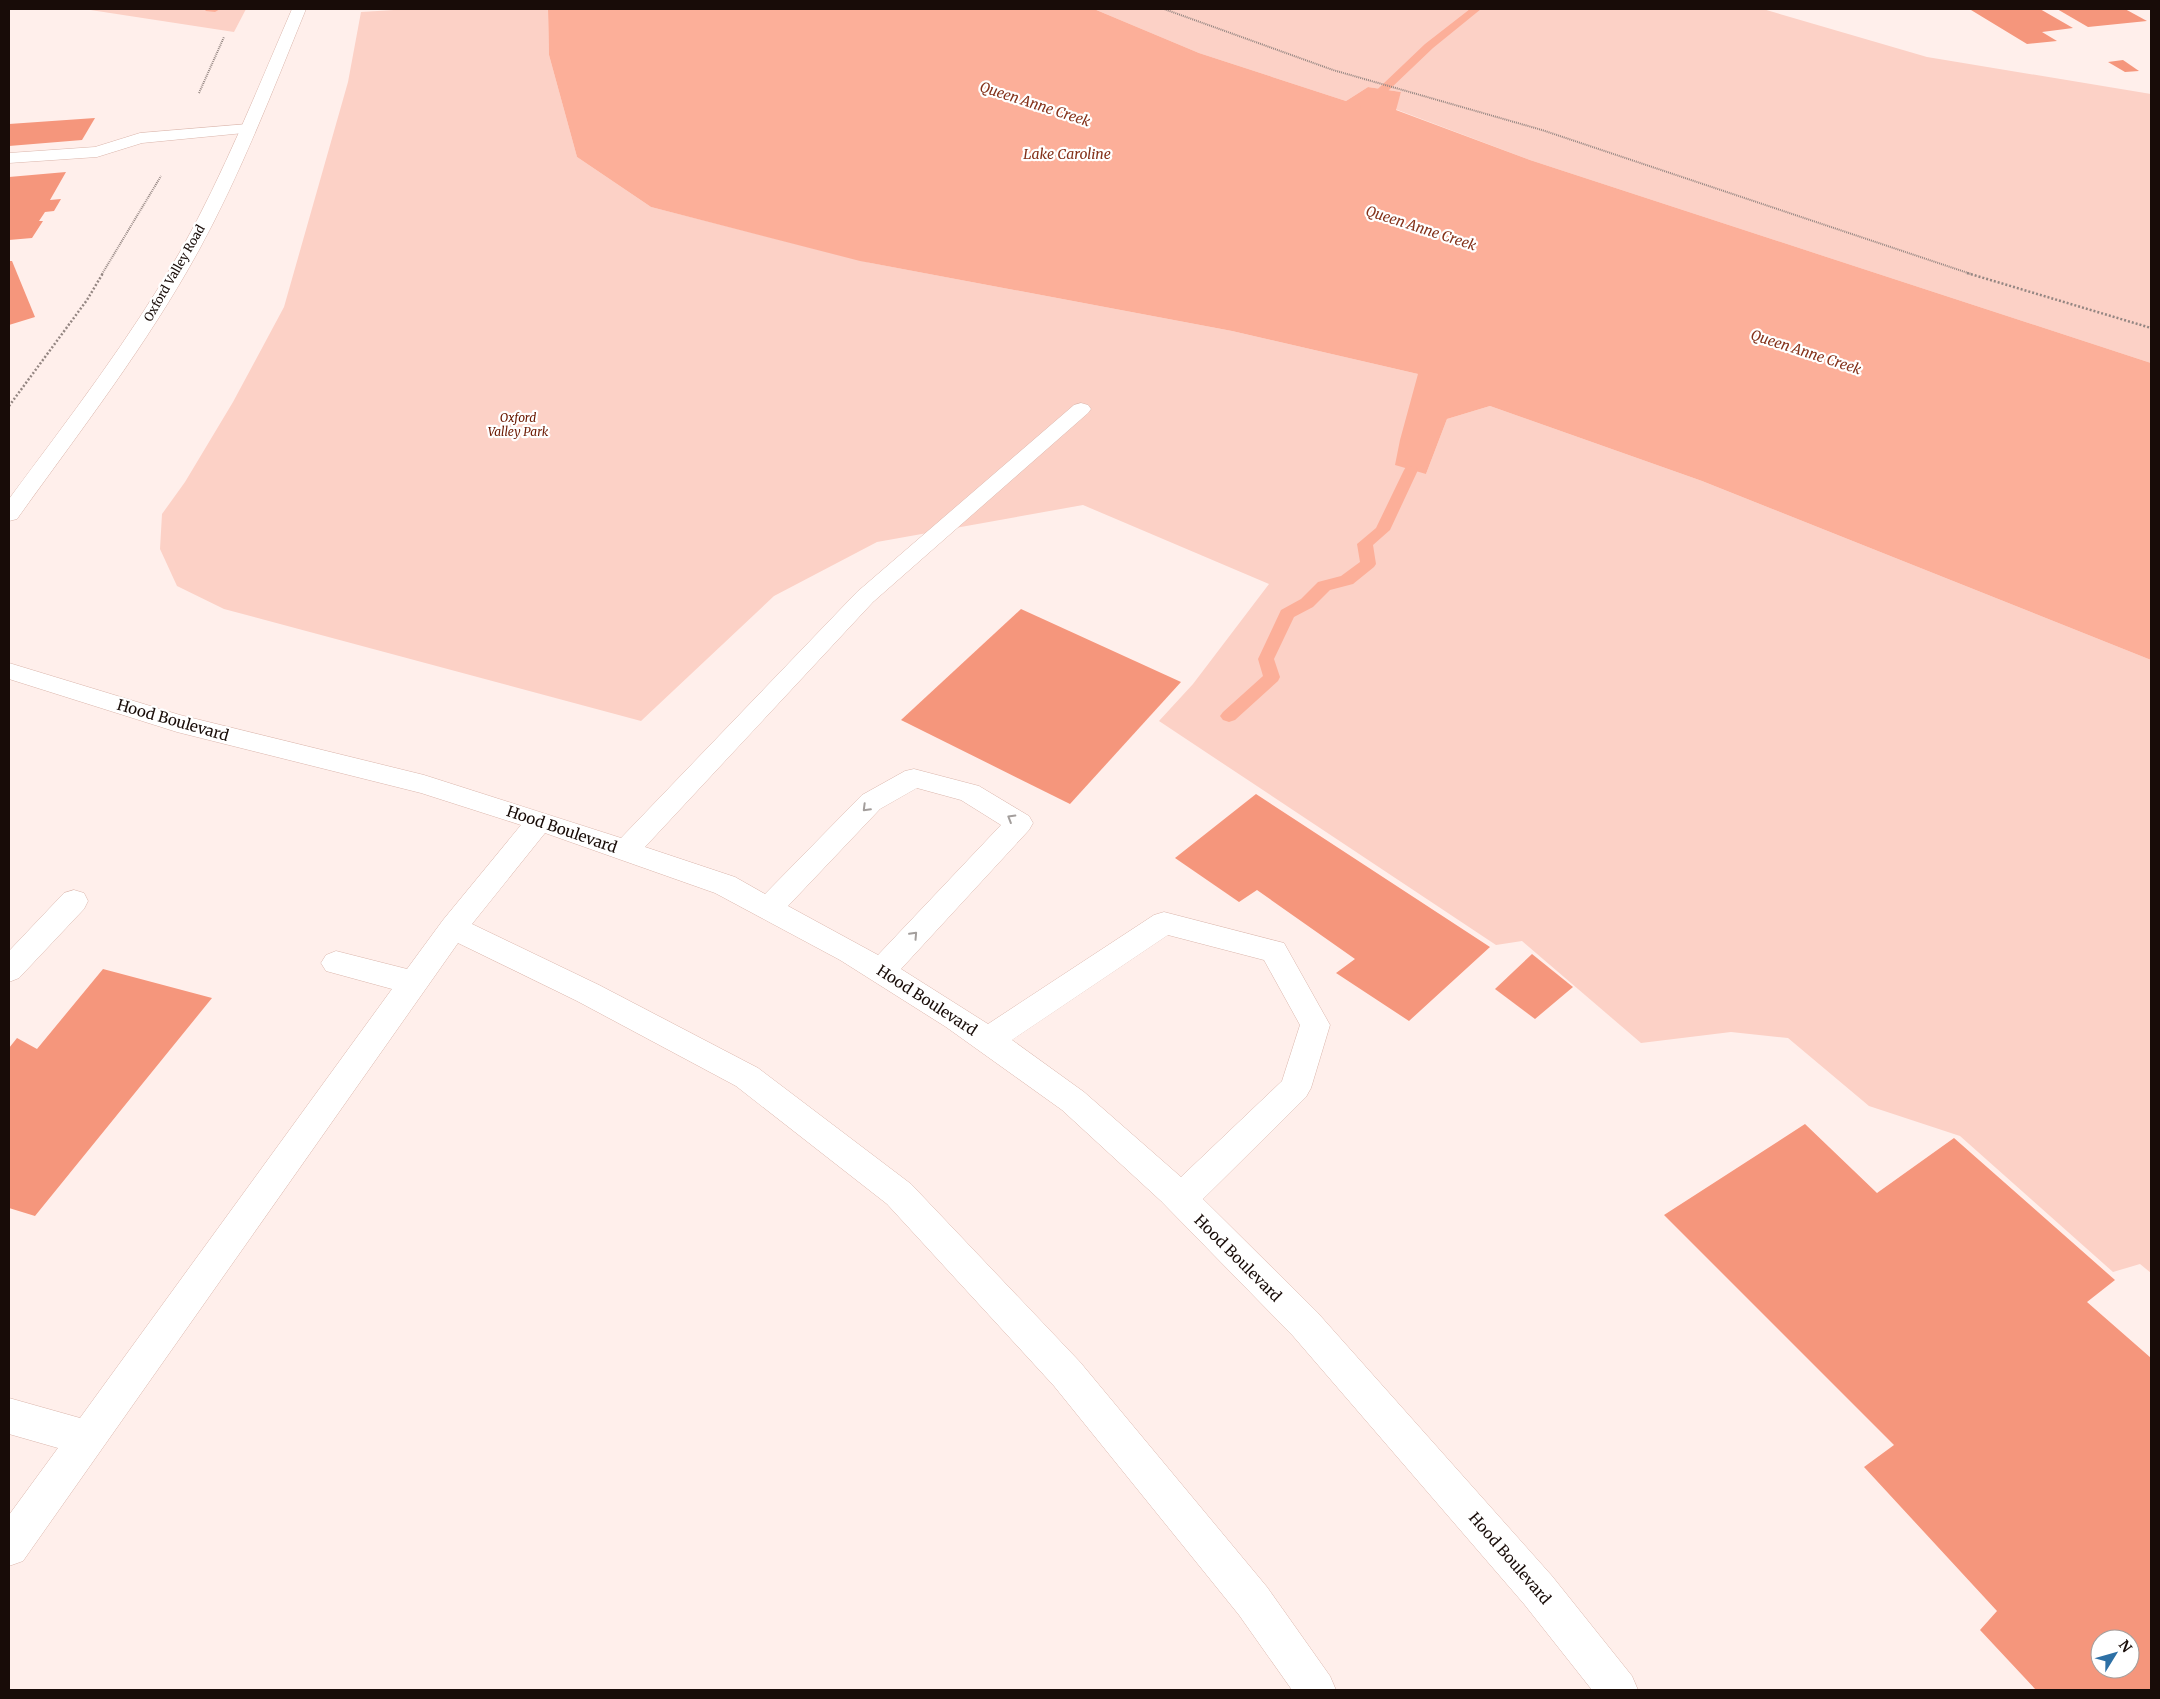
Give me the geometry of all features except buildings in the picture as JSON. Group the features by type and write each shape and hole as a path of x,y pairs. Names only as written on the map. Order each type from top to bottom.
{"street":[{"name":"Oxford Valley Road","path":"9,514 138,336 190,250 228,176 299,10"},
{"path":"9,158 97,152 140,138 248,129"},
{"path":"624,851 865,597 1081,409"},
{"name":"Hood Boulevard","path":"9,671 177,723 424,784 540,821 725,885 881,971 957,1018 1073,1101 1180,1199 1305,1324 1538,1590 1618,1690"},
{"path":"769,908 871,802 914,778 970,793 1019,823 881,971"},
{"path":"9,1547 453,928 540,821"},
{"path":"9,970 74,901"},
{"path":"988,1040 1164,923 1274,951 1315,1025 1295,1088 1180,1199"},
{"path":"453,928 588,994 747,1077 899,1194 1067,1374 1252,1601 1316,1690"},
{"path":"336,963 414,983"},
{"path":"9,1416 87,1438"}],"path":[{"path":"1164,9 1368,80 1542,130 1946,267 2151,328"},
{"path":"10,404 87,300 162,175 224,37"}],"green space":[{"path":"84,9 246,9 234,32"},
{"name":"Oxford Valley Park","path":"410,9 548,9 549,55 577,157 651,207 871,263 1232,331 1418,374 1426,474 1447,419 1490,406 1702,481 2151,660 2151,1273 2140,1264 2113,1272 1960,1136 1869,1106 1788,1038 1731,1032 1641,1043 1522,941 1496,945 1159,721 1193,684 1269,584 1083,505 877,542 774,596 641,721 224,609 177,586 160,549 162,514 185,482 233,402 284,307 348,82 361,12"},
{"path":"1094,9 1763,9 1927,57 2151,94 2151,363 1530,160 1395,109 1401,92 1368,87 1346,101 1199,53"}],"water":[{"name":"Lake Caroline","path":"548,9 1094,9 1199,53 1346,101 1368,87 1401,92 1396,110 1530,160 2151,363 2151,660 1702,481 1490,406 1447,419 1426,474 1395,465 1418,374 1232,331 860,261 651,207 577,157 549,55"}],"waterway":[{"name":"Queen Anne Creek","path":"209,9 215,9"},
{"path":"1365,107 1429,46 1476,9"},
{"path":"1229,716 1272,677 1266,659 1287,614 1307,603 1324,586 1347,580 1368,564 1365,544 1382,530 1411,470"}]}
